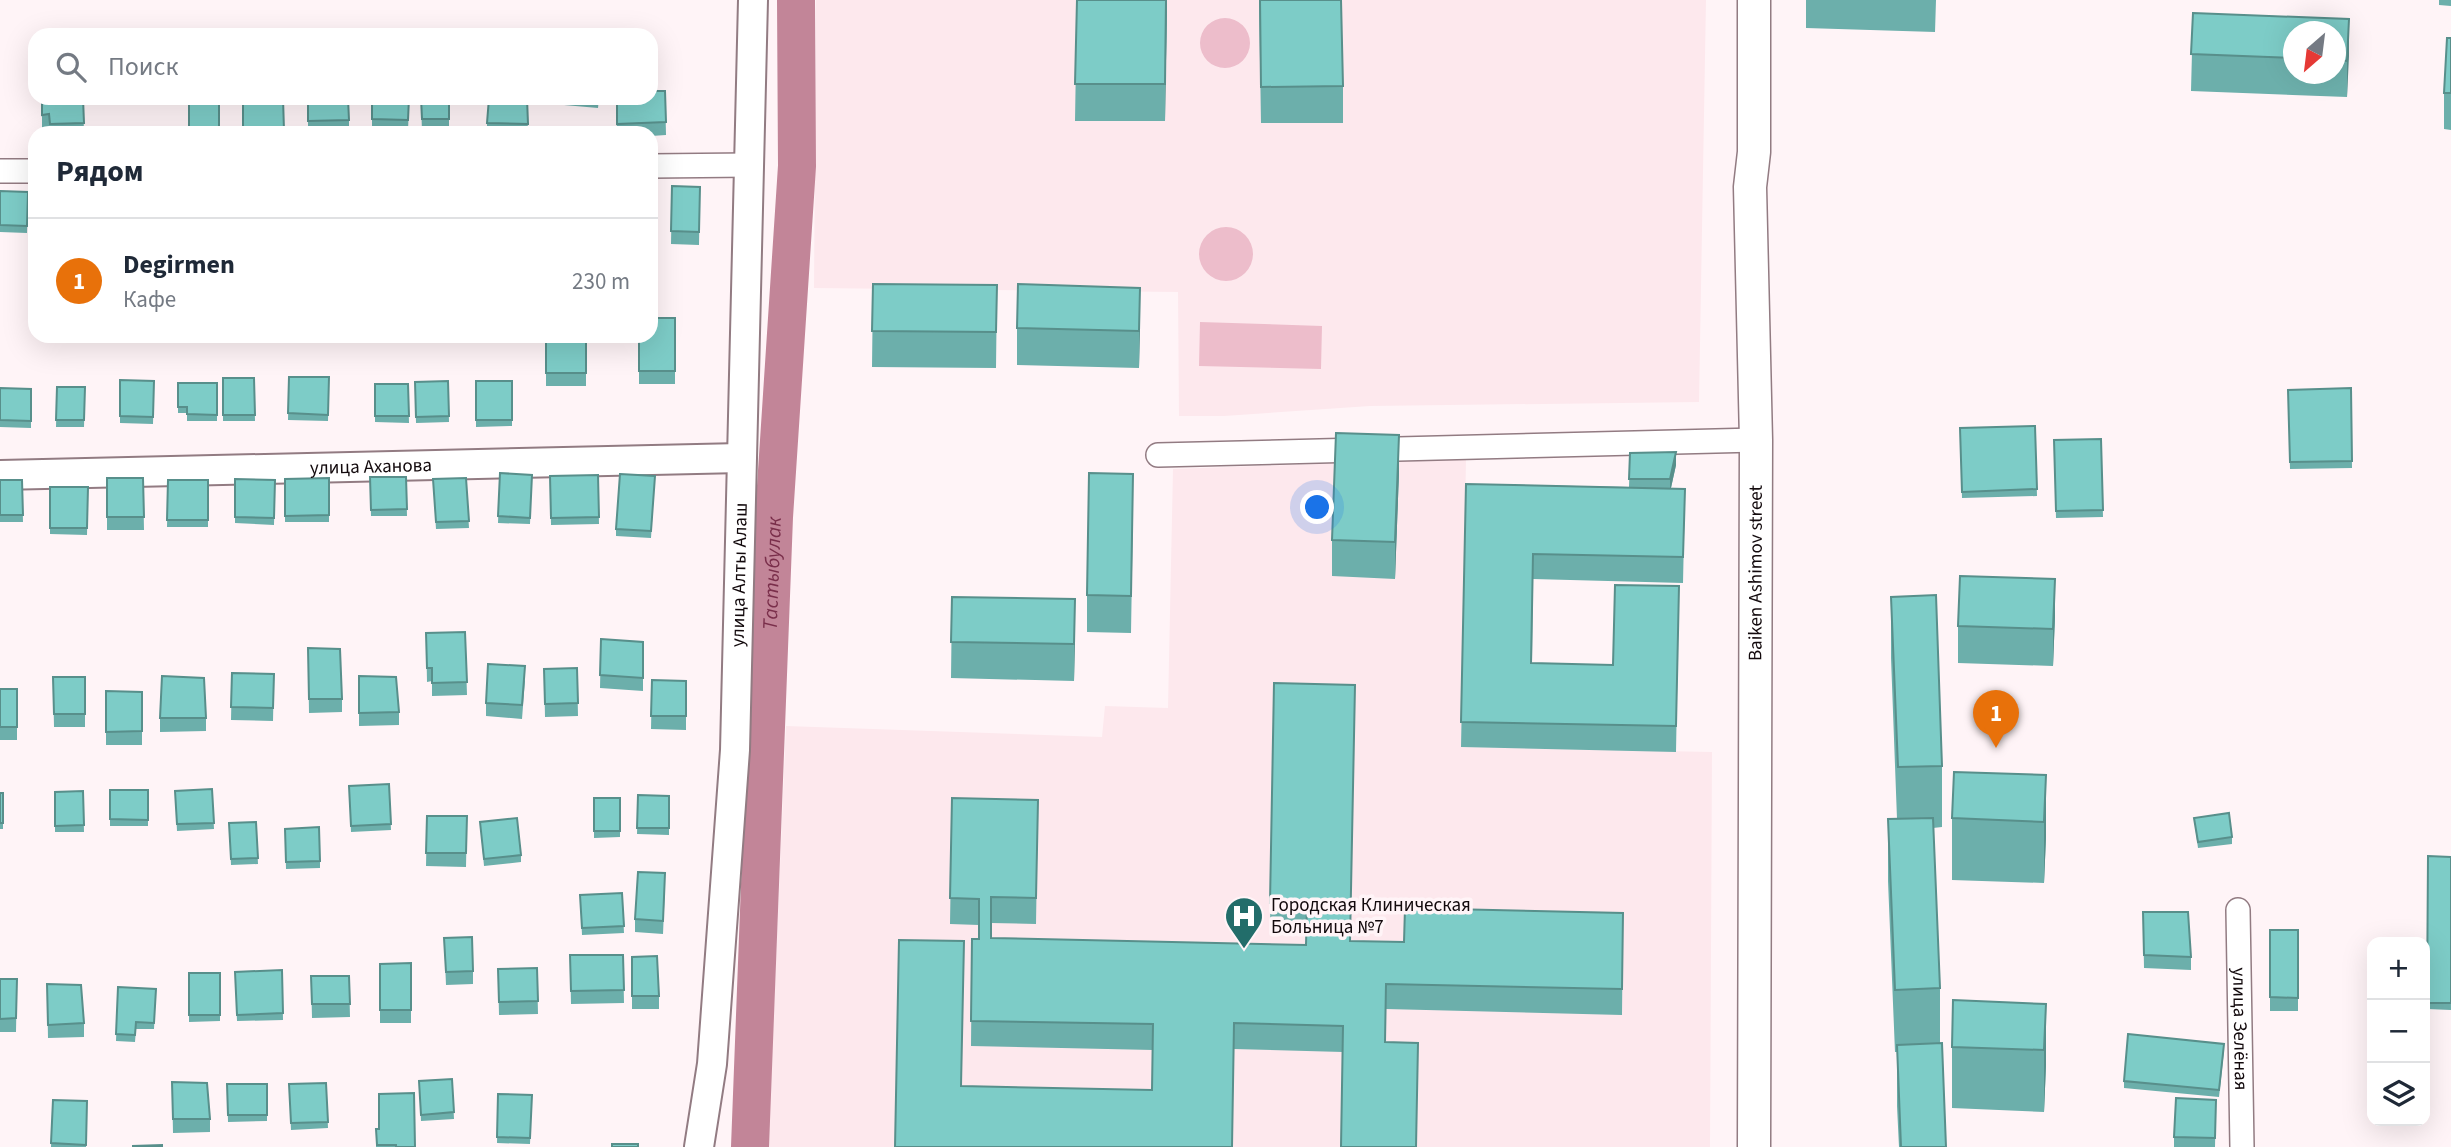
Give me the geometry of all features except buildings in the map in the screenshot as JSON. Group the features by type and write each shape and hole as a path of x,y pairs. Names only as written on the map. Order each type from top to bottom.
{"main road":[{"name":"Baiken Ashimov street","path":"1754,0 1754,152 1750,187 1756,440 1754,1147"}],"street":[{"name":"улица Алты Алаш","path":"699,1147 712,1064 735,750 753,0"},
{"path":"658,166 750,165"},
{"path":"0,171 28,171"},
{"path":"1158,455 1756,440"},
{"name":"улица Аханова","path":"0,475 741,458"},
{"name":"улица Зелёная","path":"2238,910 2242,1147"}],"shaded area":[{"path":"816,0 1706,0 1699,402 1370,406 1224,416 1179,416 1178,292 814,288"},
{"path":"1225,18 1242,26 1250,43 1242,60 1225,68 1208,60 1200,43 1208,26"},
{"path":"1226,227 1245,235 1253,254 1245,273 1226,281 1207,273 1199,254 1207,235"},
{"path":"1200,322 1322,326 1321,369 1199,366"},
{"name":"Городская Клиническая Больница №7","path":"1466,459 1461,747 1712,752 1710,1147 768,1147 786,726 1102,737 1105,706 1168,708 1173,469"}],"waterway":[{"name":"Тастыбулак","path":"750,1147 774,517 797,166 796,0"}],"place":[{"name":"Degirmen","path":"1996,748"},
{"name":"Городская Клиническая Больница №7","path":"1244,950"}]}
